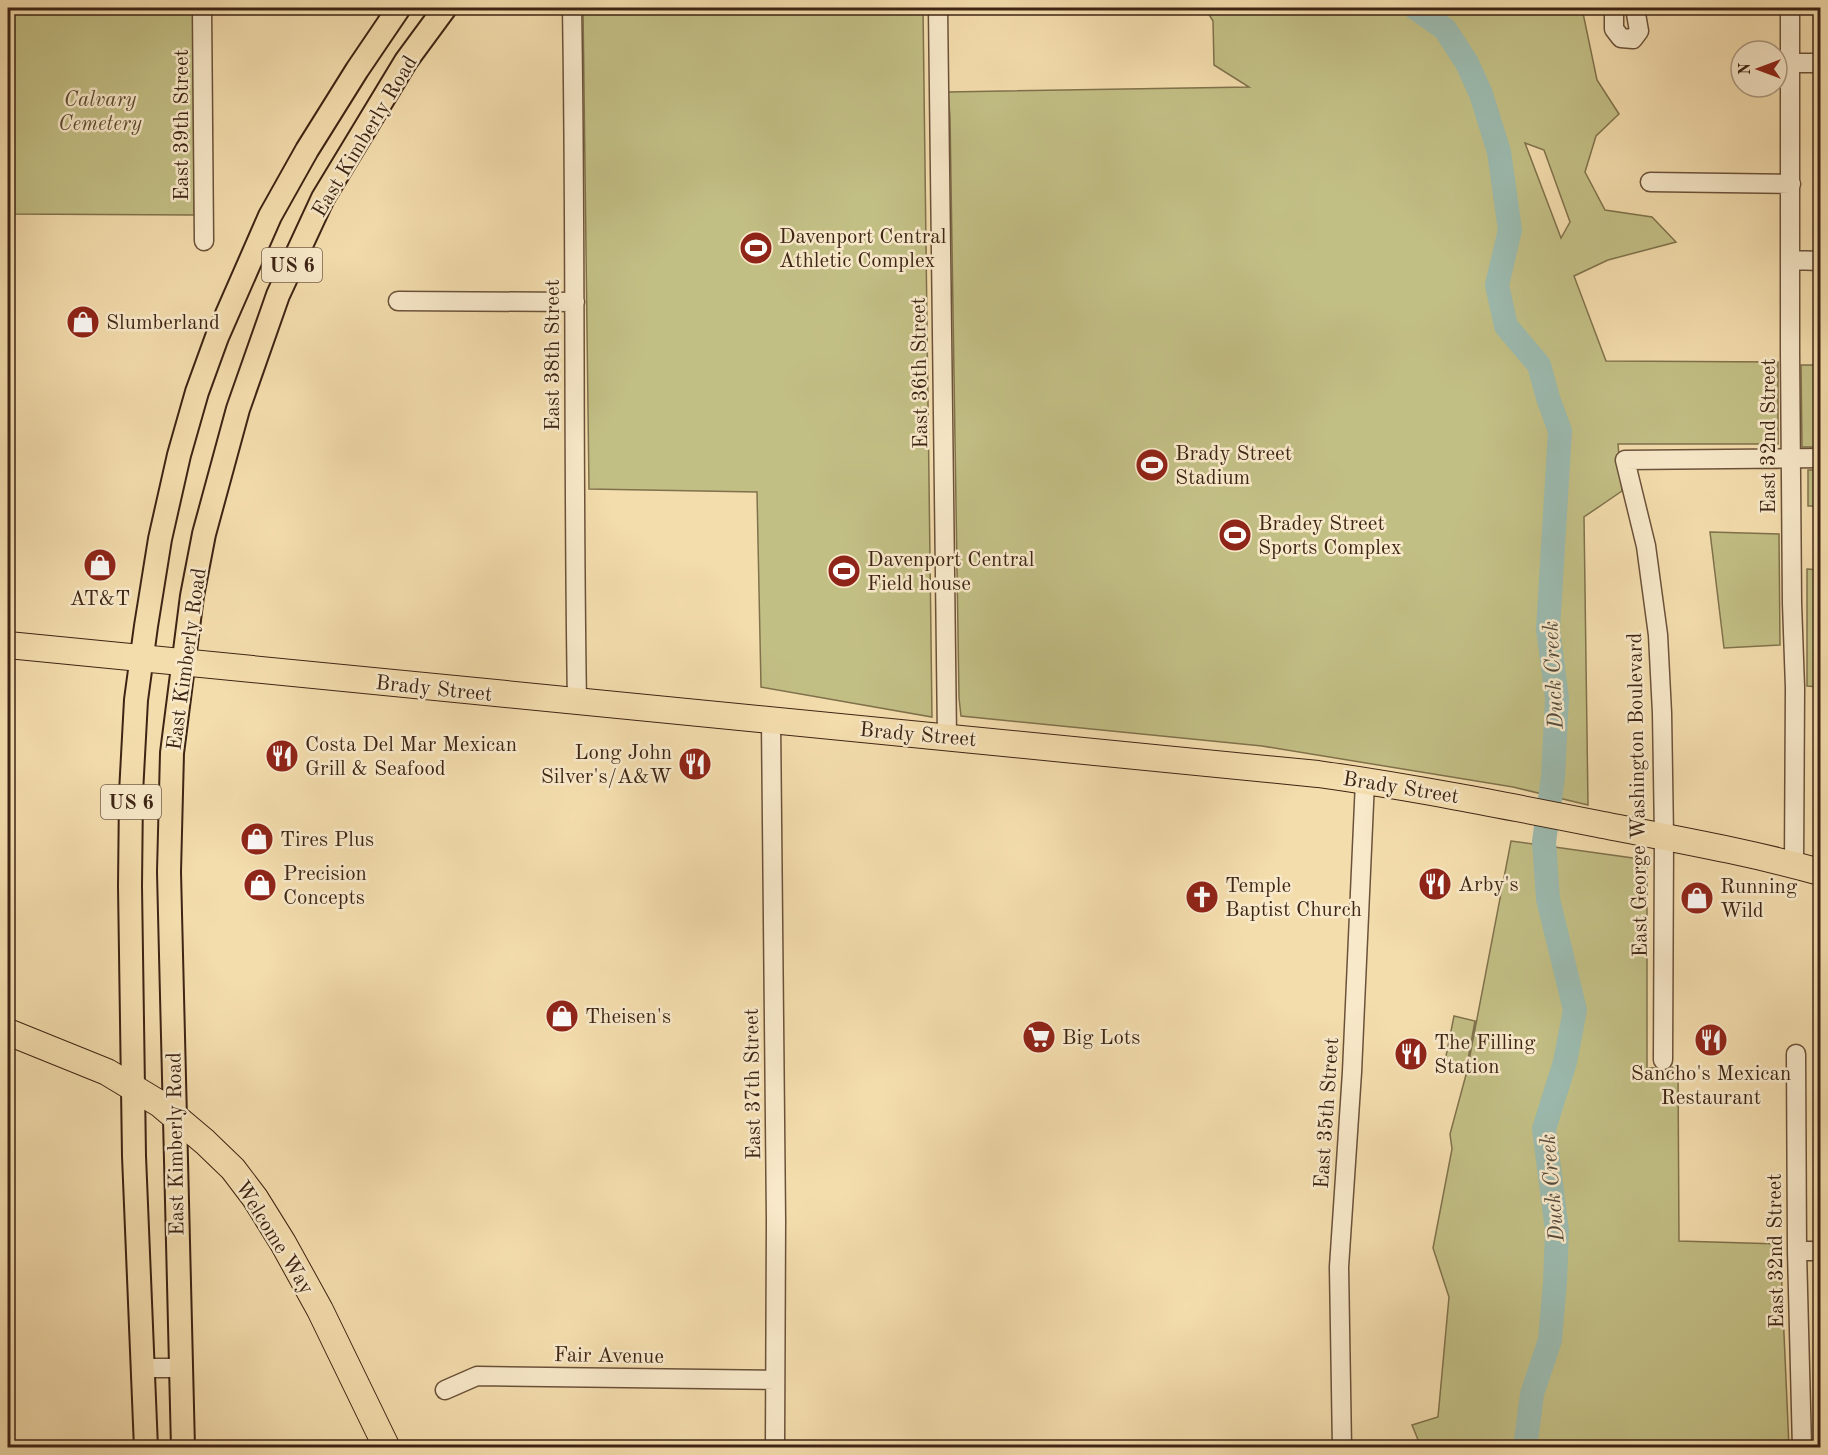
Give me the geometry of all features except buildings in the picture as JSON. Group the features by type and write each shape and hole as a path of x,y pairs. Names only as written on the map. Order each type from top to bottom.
{"highway":[{"name":"Brady Street","path":"8,645 1318,774 1486,802 1664,836 1744,852 1821,872"},
{"name":"Welcome Way","path":"8,1032 107,1072 134,1088 174,1115 233,1169 255,1198 283,1243 320,1310 387,1448"}],"main road":[{"name":"East Kimberly Road","path":"143,1368 134,1156 131,794 136,700 141,658 164,518 176,465 197,392 217,337 270,216 357,70 399,8"},
{"name":"East Kimberly Road","path":"180,1368 169,872 172,753 192,596 204,534 238,409 278,295 324,198 406,61 445,8"},
{"name":"US 6","path":"143,1368 146,1448"},
{"name":"US 6","path":"180,1368 183,1448"}],"street":[{"name":"East 39th Street","path":"202,8 204,241"},
{"name":"East 38th Street","path":"572,8 577,702"},
{"name":"East 36th Street","path":"938,8 946,737"},
{"path":"1614,8 1614,29 1621,38 1627,39 1633,39 1639,31 1635,8"},
{"name":"East 32nd Street","path":"1790,8 1794,865"},
{"path":"1791,63 1821,63"},
{"path":"1650,182 1791,184"},
{"path":"1791,260 1821,261"},
{"path":"398,301 575,302"},
{"path":"1791,458 1821,458"},
{"name":"East George Washington Boulevard","path":"1663,1060 1664,836 1658,635 1646,546 1625,460 1791,458"},
{"name":"East 37th Street","path":"771,720 775,1448"},
{"name":"East 35th Street","path":"1341,1448 1339,1267 1352,1072 1365,781"},
{"name":"East 32nd Street","path":"1796,1054 1797,1251 1802,1448"},
{"path":"1797,1251 1821,1251"},
{"path":"143,1368 180,1368"},
{"name":"Fair Avenue","path":"445,1390 477,1376 775,1380"}],"green space":[{"name":"Calvary Cemetery","path":"8,8 193,8 194,215 8,214"},
{"name":"Davenport Central Athletic Complex","path":"583,8 923,8 932,717 761,687 757,492 589,489"},
{"name":"Bradey Street Sports Complex","path":"1205,8 1580,8 1597,80 1619,114 1596,136 1585,172 1605,210 1652,217 1676,242 1608,260 1574,276 1606,361 1778,362 1778,444 1618,444 1622,491 1584,517 1588,805 1513,787 1262,746 961,716 948,92 1249,87 1214,65 1213,21","holes":["1525,143 1544,150 1570,222 1561,238"]},
{"path":"1801,365 1820,365 1820,447 1802,447"},
{"path":"1808,470 1820,470 1820,506 1808,506"},
{"path":"1710,532 1779,534 1780,645 1724,648"},
{"path":"1807,569 1820,570 1820,687 1807,686"},
{"path":"1511,841 1647,860 1647,1068 1678,1067 1679,1241 1780,1244 1789,1447 1421,1447 1412,1425 1438,1417 1449,1297 1433,1248 1452,1149 1450,1134 1467,1071"},
{"path":"1454,1016 1475,1021 1467,1065 1445,1061"}],"waterway":[{"name":"Duck Creek","path":"1415,8 1445,29 1467,63 1481,94 1499,152 1510,230 1497,285 1506,326 1539,365 1560,431 1548,629 1557,698 1553,777 1544,842 1548,899 1575,1010 1565,1062 1544,1129 1557,1230 1555,1282 1550,1340 1532,1394 1525,1448"}],"place":[{"name":"Davenport Central Athletic Complex","path":"756,248"},
{"name":"Slumberland","path":"83,322"},
{"name":"Brady Street Stadium","path":"1152,465"},
{"name":"Bradey Street Sports Complex","path":"1235,535"},
{"name":"AT&T","path":"100,565"},
{"name":"Davenport Central Field house","path":"844,571"},
{"name":"Costa Del Mar Mexican Grill & Seafood","path":"282,756"},
{"name":"Long John Silver's/A&W","path":"695,764"},
{"name":"Tires Plus","path":"257,839"},
{"name":"Arby's","path":"1435,884"},
{"name":"Precision Concepts","path":"260,885"},
{"name":"Temple Baptist Church","path":"1202,897"},
{"name":"Running Wild","path":"1697,898"},
{"name":"Theisen's","path":"562,1016"},
{"name":"Big Lots","path":"1039,1037"},
{"name":"Sancho's Mexican Restaurant","path":"1711,1040"},
{"name":"The Filling Station","path":"1411,1054"}]}
